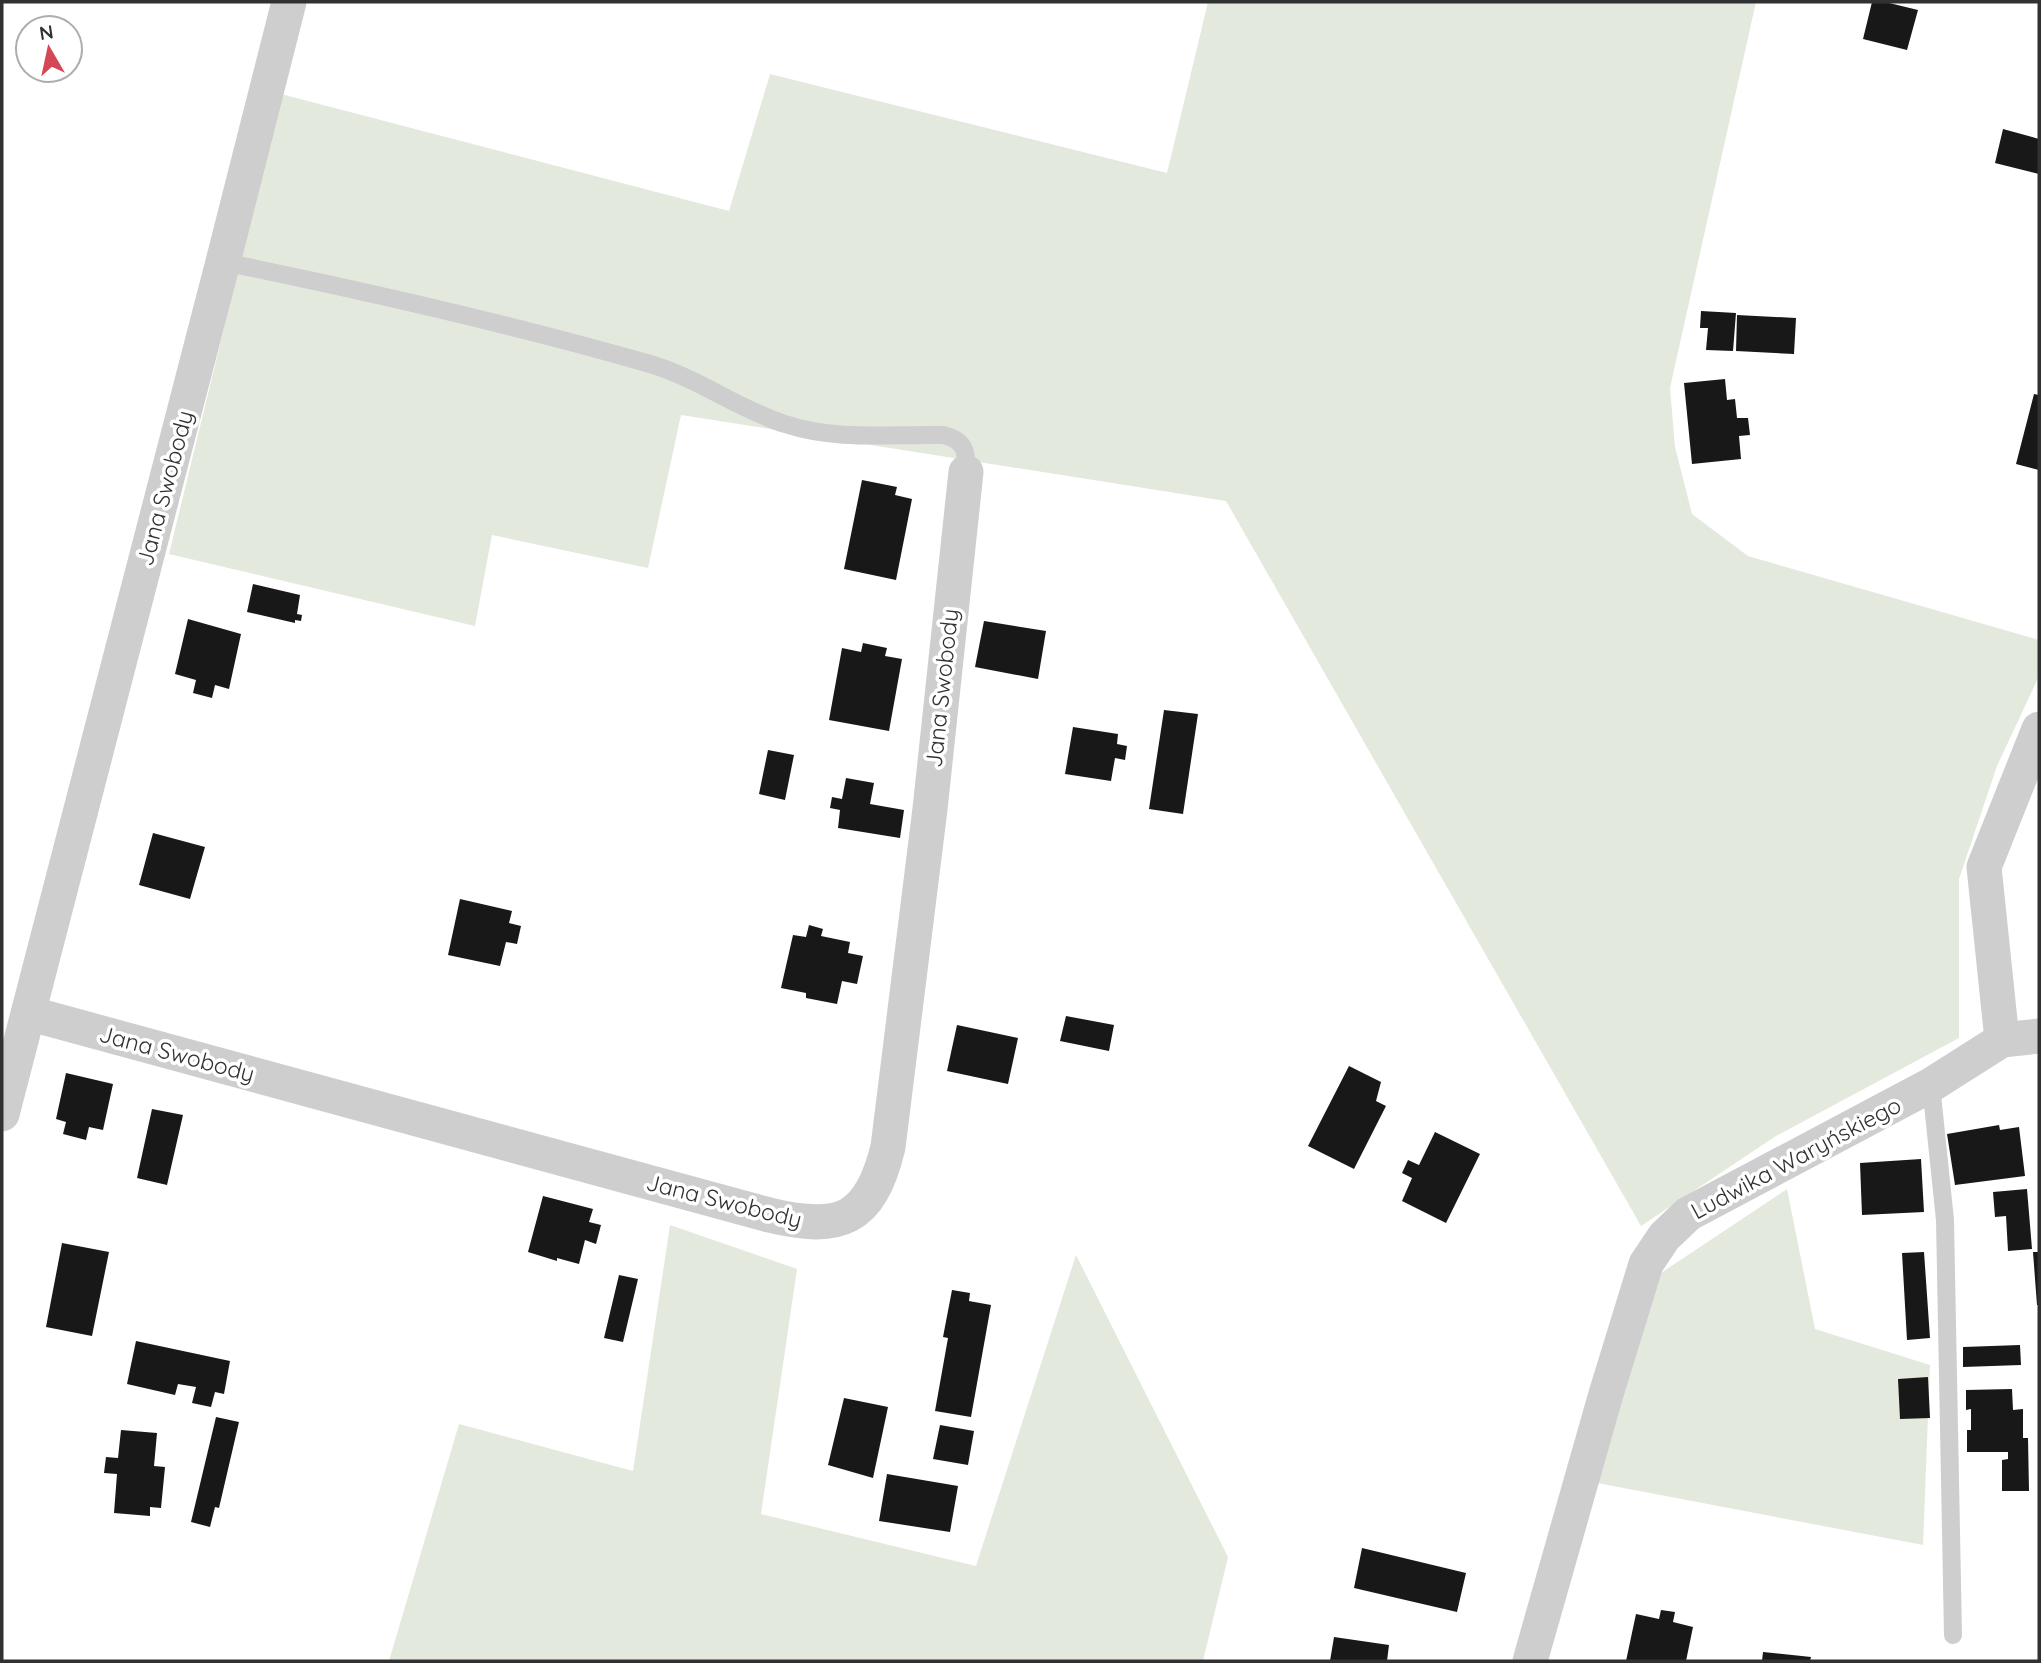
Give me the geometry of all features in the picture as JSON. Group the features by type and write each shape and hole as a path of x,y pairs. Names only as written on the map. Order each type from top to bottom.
{"street":[{"name":"Jana Swobody","path":"2,1114 289,2"},
{"name":"Jana Swobody","path":"29,1013 769,1215 819,1223 846,1217 859,1209 876,1186 888,1147 930,809 966,472"},
{"path":"2039,729 1984,867 2002,1040 2039,1036"},
{"name":"Ludwika Waryńskiego","path":"1530,1661 1646,1264 1664,1237 1688,1214 1931,1085 2002,1040"}],"lane":[{"path":"223,262 376,296 667,369 755,412 799,429 848,436 953,437 959,440 963,447 966,472"},
{"path":"1931,1085 1945,1220 1954,1636"}],"shaded area":[{"path":"1208,2 1756,2 1670,388 1675,447 1692,514 1748,556 2039,640 2039,676 1997,766 1959,879 1959,1038 1776,1136 1641,1226 1226,501 681,415 648,568 492,535 475,626 169,554 281,94 729,211 770,74 1167,173"},
{"path":"1787,1189 1815,1329 1930,1365 1923,1545 1592,1482 1661,1273"},
{"path":"670,1225 797,1269 761,1514 976,1566 1076,1255 1228,1557 1203,1661 389,1661 459,1424 633,1471"}],"building":[{"path":"1872,2 1885,2 1918,10 1907,50 1863,39"},
{"path":"2003,129 2039,139 2039,174 1995,163"},
{"path":"1701,311 1736,313 1733,351 1706,350 1708,328 1700,328"},
{"path":"1737,315 1796,318 1794,354 1736,351"},
{"path":"1725,379 1727,400 1735,399 1737,418 1748,418 1750,435 1739,436 1741,459 1692,464 1684,383"},
{"path":"2034,394 2039,395 2039,470 2016,464"},
{"path":"862,480 897,487 895,495 912,499 896,580 844,569"},
{"path":"253,584 300,595 297,614 302,615 301,621 295,620 295,623 247,612"},
{"path":"188,619 241,634 229,689 215,685 212,698 193,693 196,680 175,674"},
{"path":"984,621 1046,631 1038,679 975,667"},
{"path":"863,643 887,648 885,656 902,659 889,731 829,720 842,648 861,652"},
{"path":"1164,710 1198,714 1183,814 1149,809"},
{"path":"1073,727 1118,734 1117,744 1127,746 1125,760 1115,758 1111,781 1065,774"},
{"path":"768,750 794,755 785,800 759,794"},
{"path":"846,778 874,783 870,804 904,810 900,838 838,828 840,810 830,808 832,797 842,799"},
{"path":"153,833 205,847 190,899 139,885"},
{"path":"460,899 512,911 509,923 521,926 517,944 506,942 500,966 448,955"},
{"path":"809,925 823,929 821,936 850,942 848,953 863,956 857,984 842,981 837,1004 806,998 806,993 781,988 793,935 806,937"},
{"path":"1066,1016 1114,1025 1109,1051 1060,1041"},
{"path":"957,1025 1018,1038 1008,1084 947,1071"},
{"path":"1349,1066 1381,1082 1376,1101 1386,1106 1354,1169 1308,1146"},
{"path":"66,1073 113,1084 103,1130 89,1127 86,1140 63,1134 66,1122 56,1119"},
{"path":"152,1109 183,1115 167,1185 137,1178"},
{"path":"1999,1125 2000,1130 2019,1127 2025,1176 1955,1185 1947,1134"},
{"path":"1435,1132 1480,1154 1446,1223 1402,1201 1412,1178 1402,1173 1408,1160 1419,1165"},
{"path":"1921,1159 1924,1212 1862,1215 1860,1163"},
{"path":"2027,1189 2032,1249 2008,1251 2006,1216 1995,1217 1993,1192"},
{"path":"543,1196 593,1209 589,1222 601,1225 596,1244 585,1240 579,1264 557,1258 557,1261 528,1252"},
{"path":"62,1243 109,1252 92,1336 46,1327"},
{"path":"1924,1252 1930,1338 1907,1340 1902,1253"},
{"path":"2033,1252 2039,1252 2039,1305 2037,1305"},
{"path":"619,1275 638,1279 623,1342 604,1338"},
{"path":"952,1290 970,1293 969,1301 991,1305 971,1417 935,1411 948,1338 943,1337"},
{"path":"136,1341 230,1361 224,1394 215,1392 211,1407 192,1403 196,1387 178,1384 175,1395 127,1384"},
{"path":"2020,1345 2021,1365 1963,1367 1963,1347"},
{"path":"1928,1377 1930,1418 1900,1419 1898,1379"},
{"path":"2012,1389 2013,1410 2023,1409 2023,1438 2028,1438 2029,1491 2002,1491 2002,1460 2008,1459 2008,1452 1967,1452 1971,1409 1966,1410 1966,1390"},
{"path":"844,1398 888,1407 873,1478 828,1465"},
{"path":"216,1417 239,1422 219,1508 215,1507 210,1527 191,1522"},
{"path":"940,1425 974,1431 968,1465 933,1459"},
{"path":"121,1430 157,1433 154,1466 165,1467 161,1508 150,1507 150,1516 114,1513 117,1474 104,1473 106,1457 118,1458"},
{"path":"887,1474 958,1486 950,1532 879,1521"},
{"path":"1362,1548 1466,1573 1457,1612 1354,1588"},
{"path":"1661,1610 1675,1612 1673,1622 1693,1627 1686,1661 1626,1661 1636,1614 1659,1619"},
{"path":"1334,1637 1389,1645 1387,1661 1330,1661"},
{"path":"1763,1652 1811,1657 1810,1661 1762,1661"}]}
